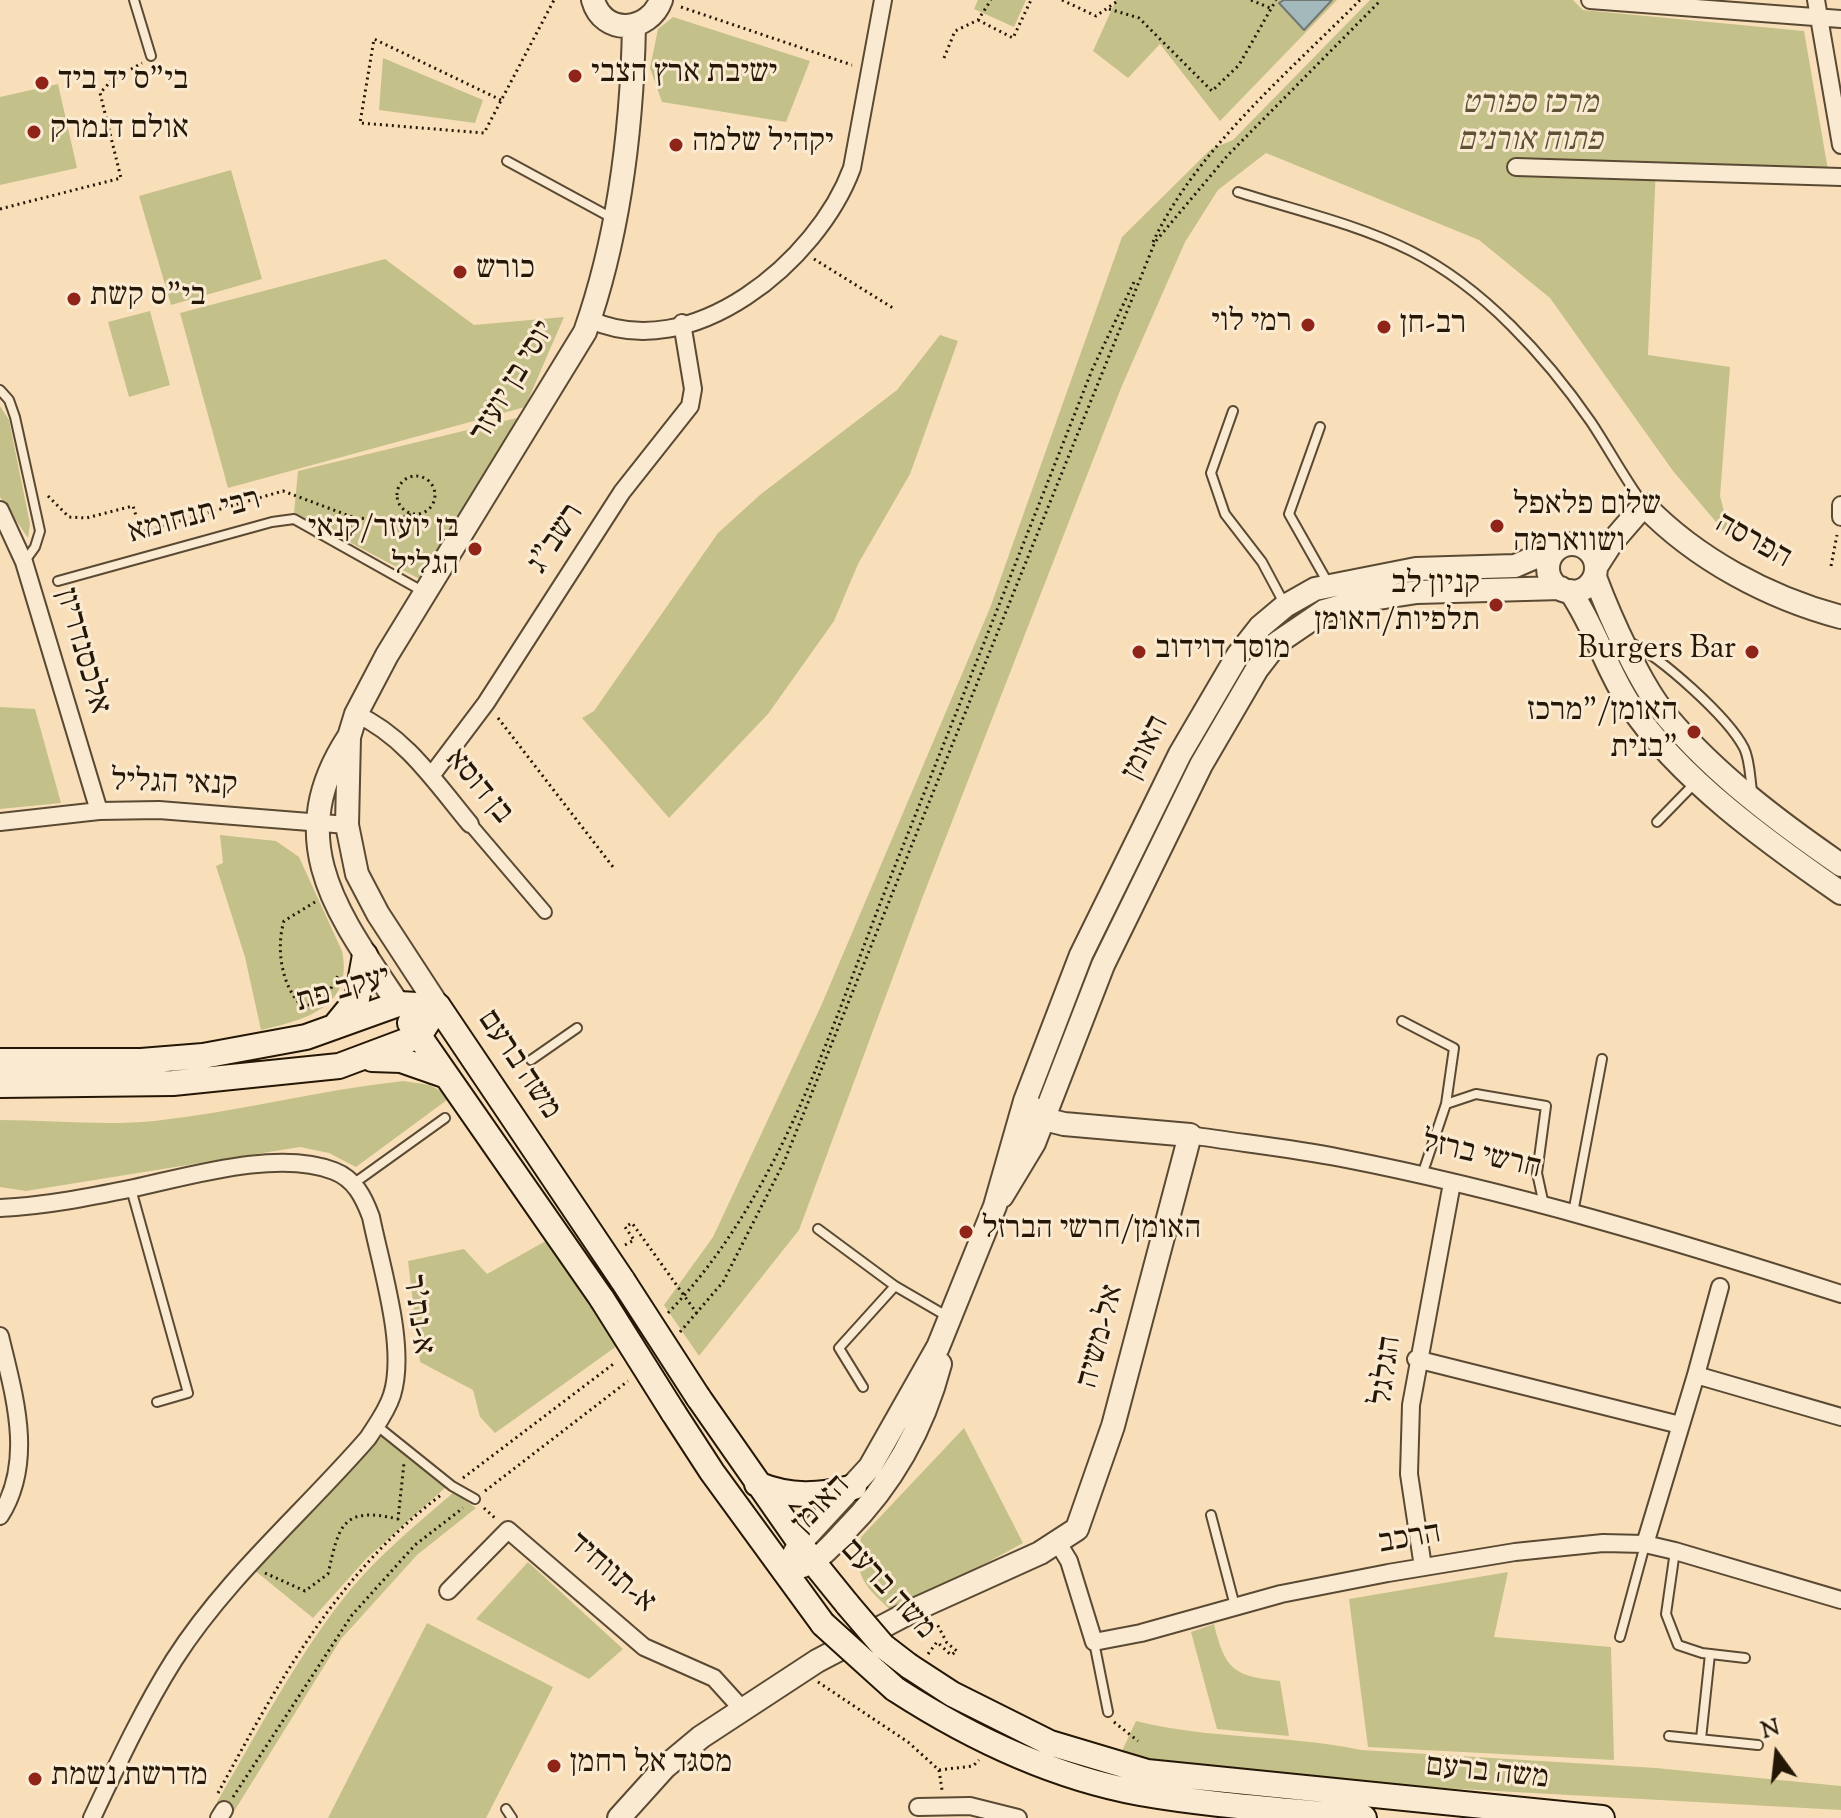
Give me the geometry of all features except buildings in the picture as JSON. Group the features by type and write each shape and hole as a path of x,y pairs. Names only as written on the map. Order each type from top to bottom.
{"main road":[{"path":"331,1029 349,1013 357,999 356,961"},
{"name":"יעקב פת","path":"398,1004 438,1006 419,1036 366,1058 300,1072 173,1083 1,1079 273,1045 331,1029 398,1004"},
{"name":"משה ברעם","path":"398,1004 444,1075 602,1299 673,1412 784,1572 823,1624 895,1689 933,1714 995,1745 1062,1772 1139,1792 1364,1818"},
{"name":"משה ברעם","path":"438,1006 757,1484 807,1553 883,1646 916,1663 973,1706 1050,1743 1147,1772 1602,1818"},
{"path":"366,1058 401,1060 444,1075"},
{"path":"757,1484 794,1495 827,1494 854,1487"}],"street":[{"path":"593,0 602,17 611,24 634,26 651,17 661,0"},
{"path":"589,319 613,330 642,332 706,317 757,291 806,246 844,189 862,128 883,0"},
{"path":"1590,0 1841,19"},
{"path":"1816,0 1841,145"},
{"name":"יוסי בן יועזר","path":"438,1006 366,893 352,856 347,825 349,737 356,714 424,592 585,332 614,219 631,92 634,26"},
{"path":"1516,167 1841,177"},
{"name":"רשב\"ג","path":"431,776 486,703 622,492 690,406 693,389 682,323"},
{"path":"1644,505 1612,527 1569,545 1548,564 1551,578 1565,590 1594,627 1629,703 1650,733 1698,780 1780,851 1841,893"},
{"path":"1565,590 1585,588 1612,542 1644,505"},
{"name":"הפרסה","path":"1644,505 1691,546 1746,580 1841,617"},
{"path":"1841,505 1841,517"},
{"name":"אלכסנדריון","path":"0,510 24,562 99,811"},
{"path":"1569,545 1591,552 1596,572 1648,691 1668,718 1753,798 1841,865"},
{"name":"האומן","path":"807,1553 905,1410 952,1318 995,1206 1025,1101 1081,955 1180,754 1238,655 1260,627 1285,606 1329,585 1416,569 1515,566 1569,545"},
{"name":"האומן","path":"995,1206 1027,1157 1103,965 1187,793 1238,699 1277,643 1324,611 1359,601 1417,592 1565,590"},
{"name":"בן דוסא","path":"356,714 378,724 431,776 545,912"},
{"name":"יוסי בן יועזר","path":"349,737 331,764 318,848 329,895 356,961 398,1004"},
{"name":"קנאי הגליל","path":"0,822 99,811 180,810 347,825"},
{"path":"1025,1101 1047,1109"},
{"name":"חרשי ברזל","path":"1047,1109 1096,1125 1190,1135 1339,1158 1422,1176 1653,1233 1841,1294"},
{"name":"אל-משיה","path":"1058,1543 1077,1529 1105,1455 1190,1135"},
{"path":"0,1208 131,1189 195,1174 274,1164 311,1164 337,1172 353,1184"},
{"name":"הגלגל","path":"1423,1567 1409,1474 1416,1359 1452,1183"},
{"name":"א-נת'ר","path":"92,1818 173,1661 250,1565 336,1475 376,1425 392,1395 395,1346 371,1217 365,1200 353,1184"},
{"path":"1645,1544 1720,1287"},
{"name":"האומן","path":"784,1572 856,1521 898,1469 933,1392 952,1318"},
{"path":"0,1336 20,1434 17,1476 0,1516"},
{"path":"1416,1359 1680,1425"},
{"path":"1696,1375 1841,1417"},
{"path":"448,1591 508,1530"},
{"name":"א-תווחיד","path":"508,1530 644,1647 714,1678 743,1710"},
{"path":"623,1817 665,1767 701,1737 802,1671 916,1609 1058,1543 1069,1561 1094,1642"},
{"name":"הרכב","path":"1094,1642 1141,1633 1235,1606 1423,1567 1566,1546 1645,1544 1841,1600"},
{"path":"918,1807 1018,1818"}],"lane":[{"path":"134,0 151,56"},
{"path":"507,161 614,219"},
{"path":"1238,192 1382,238 1413,251 1472,290 1534,352 1567,391 1644,505"},
{"path":"0,390 9,400 15,417 40,531 35,547 24,562"},
{"path":"1233,411 1211,473 1225,514 1262,562 1285,606"},
{"path":"1320,427 1289,514 1329,585"},
{"name":"רבי תנחומא","path":"58,581 272,522 294,519 424,592"},
{"path":"1625,640 1649,652 1732,727 1746,752 1753,798"},
{"path":"1657,822 1698,780"},
{"path":"1402,1021 1454,1048 1446,1104 1422,1176"},
{"path":"531,1060 577,1028"},
{"path":"1573,1213 1602,1059"},
{"path":"1446,1104 1476,1094 1546,1106 1537,1173 1545,1206"},
{"path":"353,1184 445,1118"},
{"path":"131,1189 188,1393 157,1402"},
{"path":"818,1229 895,1286 952,1318"},
{"path":"863,1387 839,1348 895,1286"},
{"path":"376,1425 452,1486 475,1499"},
{"path":"1211,1515 1235,1606"},
{"path":"1620,1637 1645,1544"},
{"path":"1675,1551 1666,1614 1678,1645 1710,1654 1745,1658"},
{"path":"1094,1642 1108,1712"},
{"path":"1701,1739 1710,1654"},
{"path":"1669,1736 1758,1745"},
{"path":"506,1809 512,1818"}],"path":[{"path":"501,100 374,39 360,123 484,133 554,0"},
{"path":"944,58 955,31 978,20 991,0"},
{"path":"978,20 1013,38 1031,0"},
{"path":"1062,0 1096,16 1119,0"},
{"path":"1251,0 1271,8"},
{"path":"1109,9 1139,18 1212,91 1239,65 1276,0"},
{"path":"664,1317 741,1222 803,1096 1092,370 1161,225 1219,145 1360,0"},
{"path":"676,1336 698,1315 723,1282 784,1162 1155,242 1228,155 1381,0"},
{"path":"684,8 871,71"},
{"path":"0,209 121,178 100,93 112,80 151,56"},
{"path":"827,267 893,308"},
{"path":"43,484 48,498 69,517 86,518 133,506 141,532 283,491 327,504 355,518 397,520 428,510 435,499 432,486 422,477 404,481 397,492 401,507 412,514"},
{"path":"1831,566 1841,517"},
{"path":"507,731 613,867"},
{"path":"329,895 284,921 279,938 289,992 300,1004 312,1005 327,995 336,976 356,961"},
{"path":"634,1240 625,1227 632,1223 698,1315"},
{"path":"218,1811 283,1674 345,1584 427,1506 621,1358"},
{"path":"218,1811 352,1615 415,1545 633,1377"},
{"path":"250,1565 284,1585 305,1591 328,1574 334,1539 351,1519 368,1512 398,1519 405,1448"},
{"path":"475,1499 508,1530"},
{"path":"916,1663 937,1642 951,1655 957,1651 941,1631"},
{"path":"802,1671 908,1742 939,1770 973,1766 995,1745"},
{"path":"1108,1712 1122,1731 1138,1741"}],"green space":[{"path":"978,0 1026,0 1014,27 974,9"},
{"path":"1116,0 1337,0 1220,121 1160,44 1128,78 1093,51"},
{"name":"מרכז ספורט פתוח אורנים","path":"1370,0 1573,0 1583,10 1804,31 1828,170 1656,166 1648,355 1730,367 1720,496 1732,541 1673,471 1550,298 1479,240 1266,153 1218,190 1185,242 1121,388 923,896 799,1230 699,1356 664,1305 713,1237 821,1006 990,608 1122,237 1211,149 1233,140"},
{"path":"673,17 810,61 786,122 662,102 650,68 658,29"},
{"path":"383,58 483,100 475,123 379,110"},
{"name":"אולם דנמרק","path":"58,84 77,168 0,185 0,97"},
{"path":"231,170 262,279 171,305 139,196"},
{"path":"385,259 474,325 564,317 525,407 228,488 180,313"},
{"path":"150,311 170,385 129,397 108,322"},
{"path":"940,335 958,341 910,474 858,564 834,621 768,714 669,818 582,718 594,711 718,533 761,494 897,390"},
{"path":"0,406 9,420 30,524 28,538 0,497"},
{"path":"525,416 429,584 294,513 298,471"},
{"path":"0,707 35,709 61,803 0,809"},
{"path":"220,835 276,841 299,857 342,951 344,970 341,986 322,1008 294,1021 261,1030 245,957 216,866 223,863"},
{"path":"403,1081 430,1085 451,1097 356,1167 329,1153 300,1147 26,1191 0,1187 0,1120 154,1121"},
{"path":"551,1238 617,1346 495,1433 480,1417 473,1390 420,1362 408,1261 464,1249 487,1274"},
{"path":"964,1428 1023,1543 894,1613 875,1596 860,1572 861,1537"},
{"path":"380,1434 446,1487 367,1558 313,1618 253,1569 360,1461"},
{"path":"454,1492 476,1508 417,1555 341,1639 233,1813 217,1802 280,1693 351,1589 400,1539"},
{"path":"528,1562 623,1649 589,1679 476,1619"},
{"path":"1508,1572 1494,1637 1611,1647 1614,1760 1368,1747 1349,1599"},
{"path":"427,1623 553,1687 486,1818 328,1818"},
{"path":"1214,1624 1222,1652 1234,1668 1252,1676 1280,1681 1289,1736 1217,1729 1191,1632"},
{"path":"1136,1721 1192,1731 1305,1741 1361,1750 1656,1768 1841,1786 1841,1810 1406,1786 1162,1761 1121,1753"}],"shaded area":[{"path":"1284,0 1332,0 1304,30 1279,3"}],"place":[{"name":"ישיבת ארץ הצבי","path":"575,76"},
{"name":"בי\"ס יד ביד","path":"42,83"},
{"name":"אולם דנמרק","path":"34,132"},
{"name":"יקהיל שלמה","path":"676,145"},
{"name":"כורש","path":"460,272"},
{"name":"בי\"ס קשת","path":"74,299"},
{"name":"רמי לוי","path":"1308,325"},
{"name":"רב-חן","path":"1384,327"},
{"name":"שלום פלאפל ושווארמה","path":"1497,526"},
{"name":"בן יועזר/קנאי הגליל","path":"475,549"},
{"name":"קניון לב תלפיות/האומן","path":"1496,605"},
{"name":"מוסך דוידוב","path":"1139,652"},
{"name":"Burgers Bar","path":"1752,652"},
{"name":"האומן/\"מרכז בנית\"","path":"1694,732"},
{"name":"האומן/חרשי הברזל","path":"966,1232"},
{"name":"מסגד אל רחמן","path":"554,1766"},
{"name":"מדרשת נשמת","path":"35,1779"}]}
